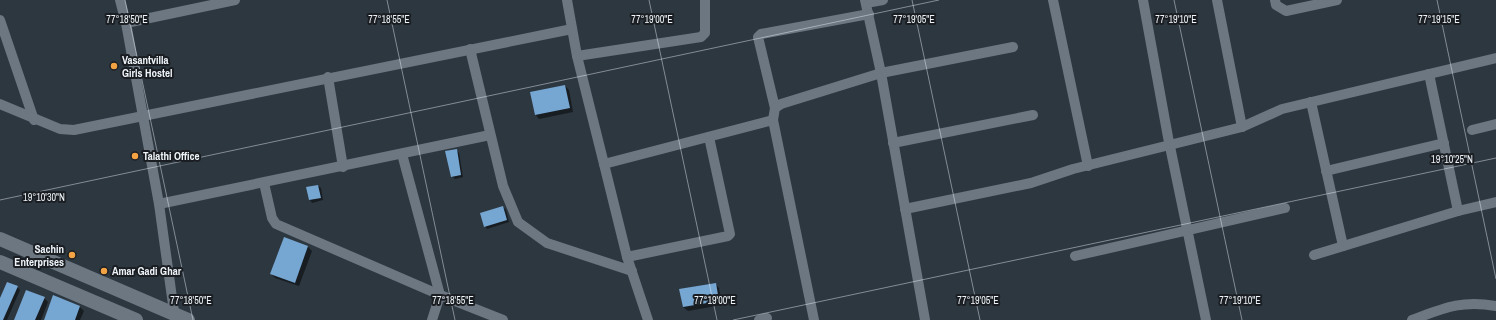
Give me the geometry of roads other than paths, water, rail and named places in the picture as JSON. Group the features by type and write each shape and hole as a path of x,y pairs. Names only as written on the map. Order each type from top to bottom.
{"main road":[{"path":"0,240 180,318"},
{"path":"0,262 136,320"}],"street":[{"path":"120,0 126,23 180,318"},
{"path":"126,23 217,2 236,0"},
{"path":"566,0 577,56 627,257 648,320"},
{"path":"577,56 701,37 705,33 705,0"},
{"path":"883,0 865,2 881,73 926,320"},
{"path":"1053,0 1088,166"},
{"path":"1146,0 1170,146 1206,320"},
{"path":"1216,0 1242,127"},
{"path":"1276,0 1276,5 1286,11 1337,0"},
{"path":"814,320 772,120 776,108 758,37 761,34 868,14"},
{"path":"0,20 34,120"},
{"path":"0,104 34,120 60,129 74,130 328,77 572,29"},
{"path":"776,108 781,104 881,73 1013,48"},
{"path":"470,49 503,186 518,222 547,243 632,271"},
{"path":"905,209 1031,183 1088,166 1242,127 1282,109 1496,58"},
{"path":"1429,74 1458,211"},
{"path":"328,77 343,167"},
{"path":"1311,102 1343,246"},
{"path":"893,142 1033,115"},
{"path":"604,164 772,120"},
{"path":"1472,130 1496,124"},
{"path":"159,204 264,184 490,135"},
{"path":"627,257 728,236 730,234 709,137"},
{"path":"1326,171 1444,143"},
{"path":"402,154 440,295 432,320"},
{"path":"264,184 272,218 276,224 440,295 503,320"},
{"path":"1314,255 1458,211 1496,202"},
{"path":"1075,256 1188,232 1285,208"},
{"path":"1412,320 1432,317 1463,304 1496,306"}],"place":[{"name":"Vasantvilla Girls Hostel","path":"114,66"},
{"name":"Talathi Office","path":"135,156"},
{"name":"Sachin Enterprises","path":"72,255"},
{"name":"Amar Gadi Ghar","path":"104,271"}]}
